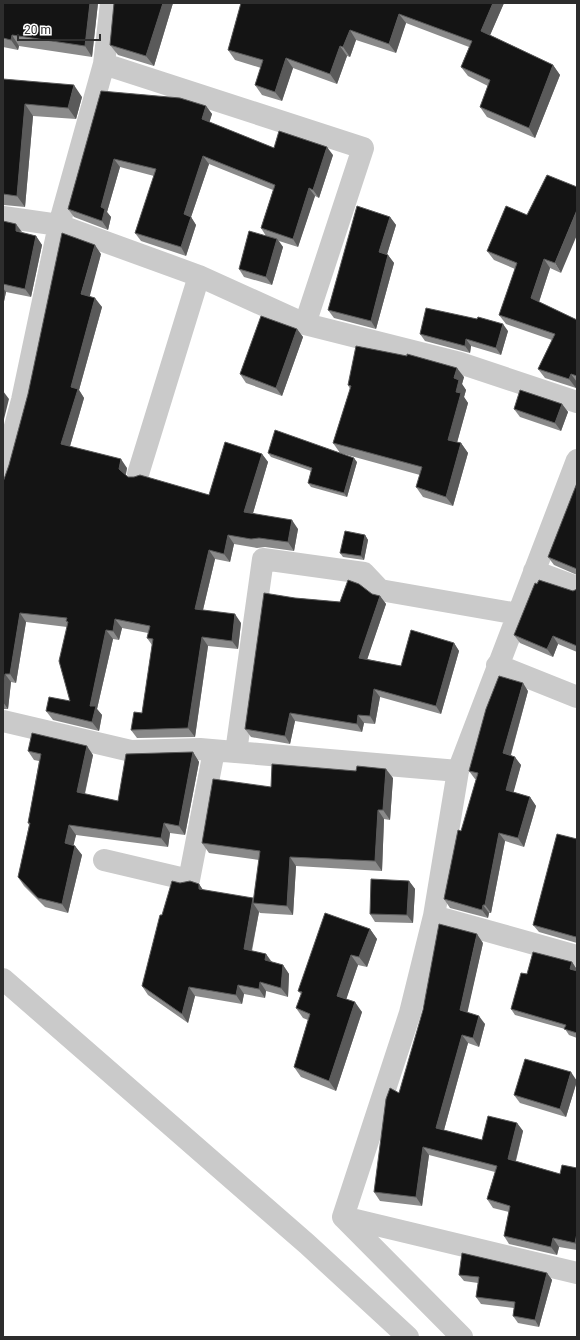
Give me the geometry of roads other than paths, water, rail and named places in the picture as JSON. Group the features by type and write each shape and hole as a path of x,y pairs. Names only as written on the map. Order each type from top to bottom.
{"street":[{"path":"3,471 22,400 59,225 104,64 111,3"},
{"path":"104,64 363,148 305,324"},
{"path":"3,216 59,225 199,276 305,324 460,363 577,402"},
{"path":"138,474 199,276"},
{"path":"343,1217 410,1013 434,916 458,771 497,665 577,460"},
{"path":"236,752 263,559 364,573 380,590 518,614"},
{"path":"534,571 577,587"},
{"path":"497,665 577,697"},
{"path":"3,720 131,751 236,752 458,771"},
{"path":"104,860 189,880 214,751"},
{"path":"434,916 577,956"},
{"path":"3,979 307,1244 408,1337"},
{"path":"343,1217 577,1273"},
{"path":"343,1217 462,1337"}]}
